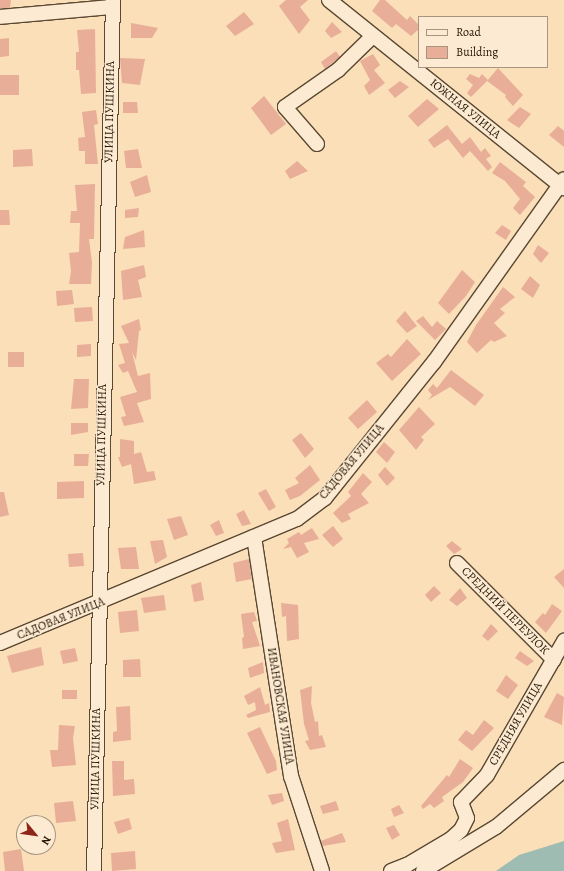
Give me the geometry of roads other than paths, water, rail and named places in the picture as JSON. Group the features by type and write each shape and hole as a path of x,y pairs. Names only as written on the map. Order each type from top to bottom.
{"street":[{"name":"ЮЖНАЯ УЛИЦА","path":"329,0 563,184"},
{"path":"0,17 113,4"},
{"name":"УЛИЦА ПУШКИНА","path":"94,871 98,604 113,4"},
{"path":"317,144 285,107 338,70 373,36"},
{"name":"САДОВАЯ УЛИЦА","path":"0,643 98,604 297,519 325,498 434,362 563,184"},
{"name":"ИВАНОВСКАЯ УЛИЦА","path":"254,537 291,776 322,871"},
{"name":"СРЕДНИЙ ПЕРЕУЛОК","path":"457,563 554,660"},
{"name":"СРЕДНЯЯ УЛИЦА","path":"390,871 407,865 451,839 461,830 467,818 461,802 487,775 564,641"},
{"path":"423,871 496,827 564,770"}],"water":[{"path":"564,841 564,871 496,871 519,855"}]}
